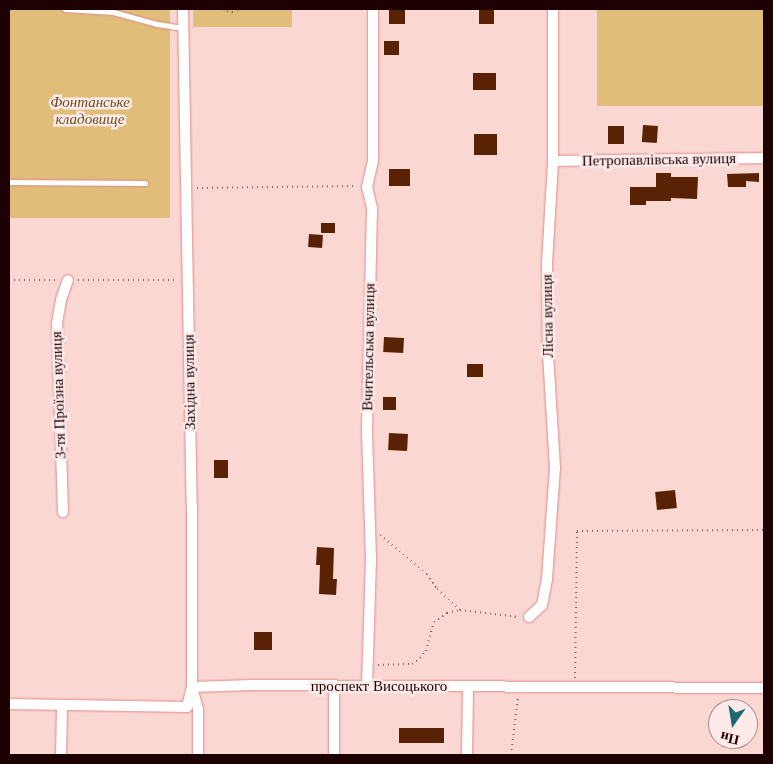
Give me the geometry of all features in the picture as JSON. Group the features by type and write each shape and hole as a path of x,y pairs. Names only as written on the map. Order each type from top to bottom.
{"street":[{"name":"Західна вулиця","path":"183,9 187,188 192,687 198,709 198,755"},
{"name":"Вчительська вулиця","path":"366,687 371,529 367,430 372,208 367,186 373,160 371,96 373,9"},
{"name":"Лісна вулиця","path":"529,617 542,605 547,579 555,468 548,355 547,263 553,161 553,9"},
{"name":"Петропавлівська вулиця","path":"553,161 764,158"},
{"name":"3-тя Проїзна вулиця","path":"63,512 57,323 61,300 68,280"},
{"name":"проспект Висоцького","path":"192,687 764,688"},
{"path":"9,704 187,707 192,687"},
{"path":"334,687 334,755"},
{"path":"467,755 468,688"},
{"path":"62,706 62,755"}],"lane":[{"path":"65,9 113,12 157,24 183,28"},
{"path":"9,182 145,183"}],"path":[{"path":"222,9 232,12 239,9"},
{"path":"187,188 367,186"},
{"path":"9,280 188,280"},
{"path":"371,529 385,538 427,574 437,589 460,610"},
{"path":"575,688 577,532 764,530"},
{"path":"367,671 379,664 412,664 426,651 434,622 447,613 460,610 529,617"},
{"path":"511,755 518,688"}],"green space":[{"name":"Фонтанське кладовище","path":"9,9 170,9 170,218 9,218"},
{"path":"193,9 292,9 292,27 193,27"},
{"path":"597,9 764,9 764,106 597,106"}],"building":[{"path":"389,9 405,9 405,24 389,24"},
{"path":"479,9 494,9 494,24 479,24"},
{"path":"384,41 399,41 399,55 384,55"},
{"path":"473,73 496,73 496,90 473,90"},
{"path":"643,125 658,126 657,143 642,142"},
{"path":"608,126 624,126 624,144 608,144"},
{"path":"474,134 497,134 497,155 474,155"},
{"path":"389,169 410,169 410,186 389,186"},
{"path":"656,173 671,173 671,177 698,177 697,199 671,198 671,201 646,201 646,205 630,205 630,187 656,187"},
{"path":"759,173 759,182 746,181 746,187 728,187 727,174"},
{"path":"321,223 335,223 335,233 321,233"},
{"path":"309,234 323,235 322,248 308,247"},
{"path":"384,337 404,338 403,353 383,352"},
{"path":"467,364 483,364 483,377 467,377"},
{"path":"383,397 396,397 396,410 383,410"},
{"path":"389,433 408,434 407,451 388,450"},
{"path":"214,460 228,460 228,478 214,478"},
{"path":"675,490 677,508 657,510 655,492"},
{"path":"317,547 334,548 333,579 337,579 336,595 319,594 320,565 316,565"},
{"path":"254,632 272,632 272,650 254,650"},
{"path":"399,728 444,728 444,743 399,743"}]}
